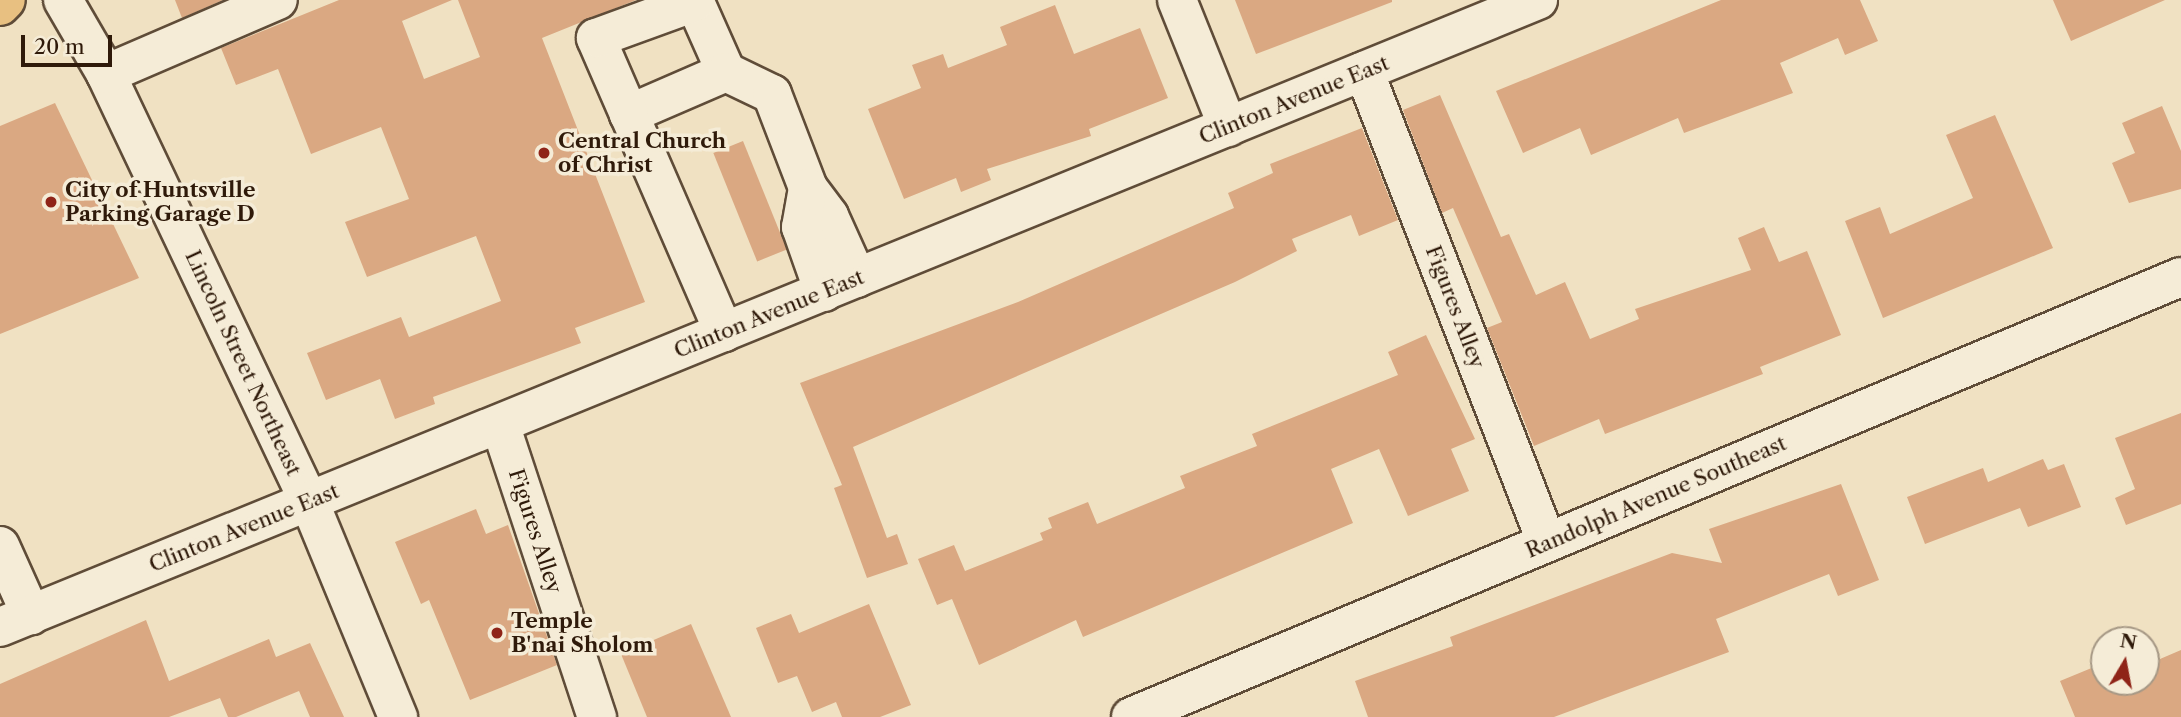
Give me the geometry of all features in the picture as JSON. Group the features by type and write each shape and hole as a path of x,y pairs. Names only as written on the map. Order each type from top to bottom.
{"main road":[{"path":"0,6 6,0"}],"street":[{"name":"Lincoln Street Northeast","path":"63,0 106,74 309,501 398,717"},
{"path":"106,74 278,0"},
{"path":"1177,0 1228,127"},
{"name":"Clinton Avenue East","path":"15,621 1538,0"},
{"path":"723,332 596,38 695,1 726,72 772,94 808,188 801,227 840,285"},
{"name":"Figures Alley","path":"1364,71 1547,543"},
{"path":"629,114 726,72"},
{"name":"Randolph Avenue Southeast","path":"1131,717 2181,277"},
{"name":"Figures Alley","path":"500,424 597,717"},
{"path":"0,546 15,621"}],"building":[{"path":"175,0 223,0 182,18"},
{"path":"339,0 452,0 402,21 424,79 480,57 458,0 636,0 542,38 645,302 575,328 581,343 433,397 435,404 395,419 380,379 326,400 307,353 401,317 409,337 501,301 476,236 367,277 345,222 409,199 381,127 311,154 278,69 236,85 221,48"},
{"path":"1235,0 1392,0 1392,2 1256,54"},
{"path":"1721,0 1860,0 1878,41 1845,55 1838,38 1780,63 1793,93 1684,133 1678,118 1591,155 1580,128 1523,153 1496,91"},
{"path":"2053,0 2165,0 2071,41"},
{"path":"1055,5 1074,54 1140,28 1168,98 1089,129 1091,136 987,169 991,180 961,192 956,178 904,199 868,109 921,88 912,65 943,54 948,68 1007,45 1000,27"},
{"path":"1440,95 1501,237 1509,234 1536,295 1565,282 1590,339 1639,319 1635,309 1751,270 1738,238 1764,227 1779,262 1807,251 1841,335 1760,367 1763,374 1605,434 1599,419 1534,446 1487,328 1502,322 1453,208 1442,213 1403,110"},
{"name":"City of Huntsville Parking Garage D","path":"55,103 139,278 0,334 0,126"},
{"path":"2162,106 2181,151 2181,189 2129,203 2112,163 2135,153 2122,123"},
{"path":"1995,115 2053,248 1883,318 1845,221 1880,207 1890,234 1973,198 1946,135"},
{"path":"1362,128 1398,220 1359,236 1351,215 1292,239 1297,251 1235,282 853,447 887,538 897,534 908,564 867,578 834,488 842,485 800,383 1018,302 1234,208 1228,193 1273,173 1270,164"},
{"path":"743,141 787,249 757,261 713,153"},
{"path":"1426,335 1475,439 1451,449 1469,491 1408,516 1379,449 1331,469 1353,523 1083,637 1076,620 979,665 952,599 937,605 918,559 954,545 965,571 1043,540 1040,533 1052,528 1048,518 1088,502 1097,524 1185,488 1180,476 1257,446 1252,434 1398,375 1388,352"},
{"path":"2181,413 2181,504 2126,525 2115,498 2135,489 2115,438"},
{"path":"2043,459 2048,470 2064,464 2081,507 2028,527 2020,508 1925,544 1907,497 1983,468 1988,482"},
{"path":"1841,484 1879,580 1838,596 1829,574 1716,619 1729,652 1554,717 1368,717 1355,681 1453,646 1450,637 1672,553 1722,563 1709,529"},
{"name":"Temple B'nai Sholom","path":"476,509 486,534 508,525 557,665 470,700 429,600 421,604 395,542"},
{"path":"869,604 911,705 880,717 842,717 836,702 812,712 797,676 778,683 756,628 791,614 799,633"},
{"path":"146,620 169,681 269,639 276,657 310,643 344,717 310,717 299,691 236,717 228,717 220,698 169,717 0,717 0,684"},
{"path":"691,624 731,717 647,717 621,654"},
{"path":"2181,650 2181,717 2075,717 2060,681 2090,669 2090,696 2160,696 2160,659"}],"place":[{"name":"Central Church of Christ","path":"544,153"},
{"name":"City of Huntsville Parking Garage D","path":"51,202"},
{"name":"Temple B'nai Sholom","path":"497,633"}]}
